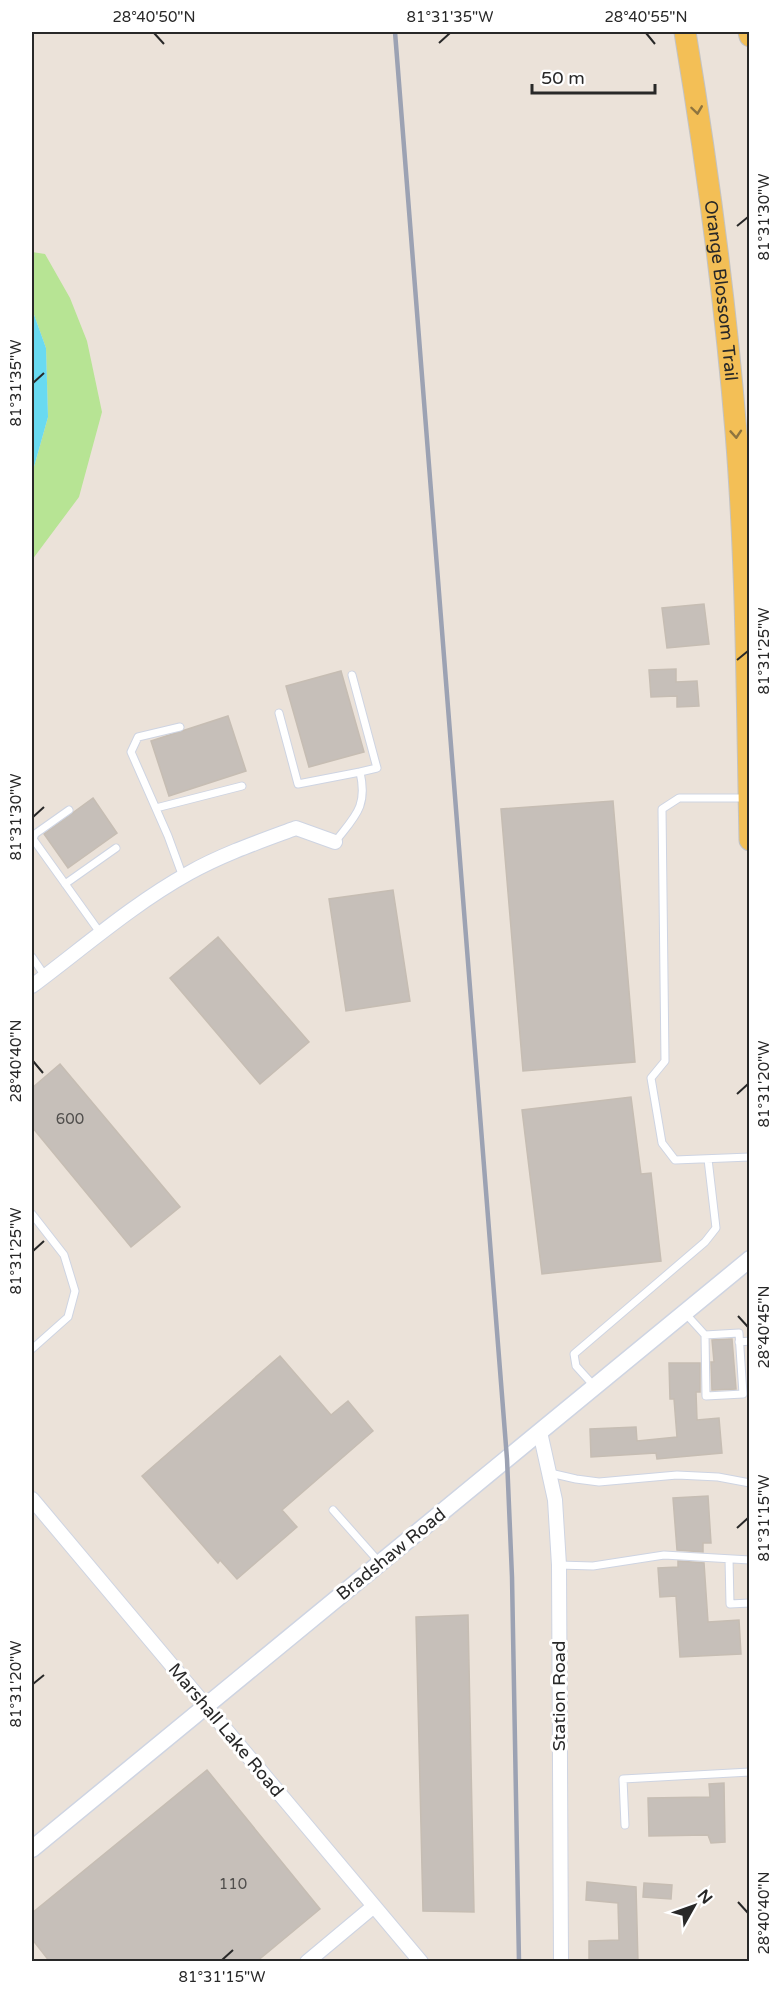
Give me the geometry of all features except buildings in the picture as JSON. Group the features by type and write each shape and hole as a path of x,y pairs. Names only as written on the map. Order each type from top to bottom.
{"main road":[{"name":"Orange Blossom Trail","path":"685,32 715,230 728,344 747,607 750,840"},
{"path":"741,512 750,535"}],"street":[{"path":"32,986 141,904 183,877 260,841 296,828 335,842"},
{"name":"Bradshaw Road","path":"32,1849 750,1259"},
{"name":"Station Road","path":"540,1432 555,1500 559,1565 561,1962"},
{"name":"Marshall Lake Road","path":"32,1498 421,1962"},
{"path":"307,1962 374,1905"}],"lane":[{"path":"279,713 298,783 377,768 352,675"},
{"path":"180,727 138,737 131,753 183,877"},
{"path":"335,842 360,810 363,787 360,772"},
{"path":"156,808 242,786"},
{"path":"749,798 679,798 662,809 665,1061 651,1078 662,1143 675,1160 750,1157"},
{"path":"69,810 35,834 33,839 101,934"},
{"path":"65,884 116,848"},
{"path":"32,957 45,976"},
{"path":"594,1387 576,1366 574,1354 705,1242 716,1228 708,1159"},
{"path":"32,1214 64,1255 75,1291 68,1317 32,1349"},
{"path":"686,1312 705,1335 709,1356 706,1396 743,1394 746,1385 738,1375 739,1333 705,1335"},
{"path":"739,1342 750,1341"},
{"path":"706,1376 714,1376"},
{"path":"550,1473 599,1482 677,1476 718,1476 750,1483"},
{"path":"333,1510 380,1563"},
{"path":"559,1565 594,1566 664,1555 750,1560"},
{"path":"729,1559 730,1604 750,1604"},
{"path":"625,1825 623,1779 750,1772"}],"green space":[{"path":"32,252 45,254 70,298 87,341 102,412 79,497 32,560 32,474 48,417 46,348 32,309"}],"water":[{"path":"32,309 46,348 48,417 32,474"}],"railway":[{"path":"395,32 507,1459 512,1577 519,1962"}]}
